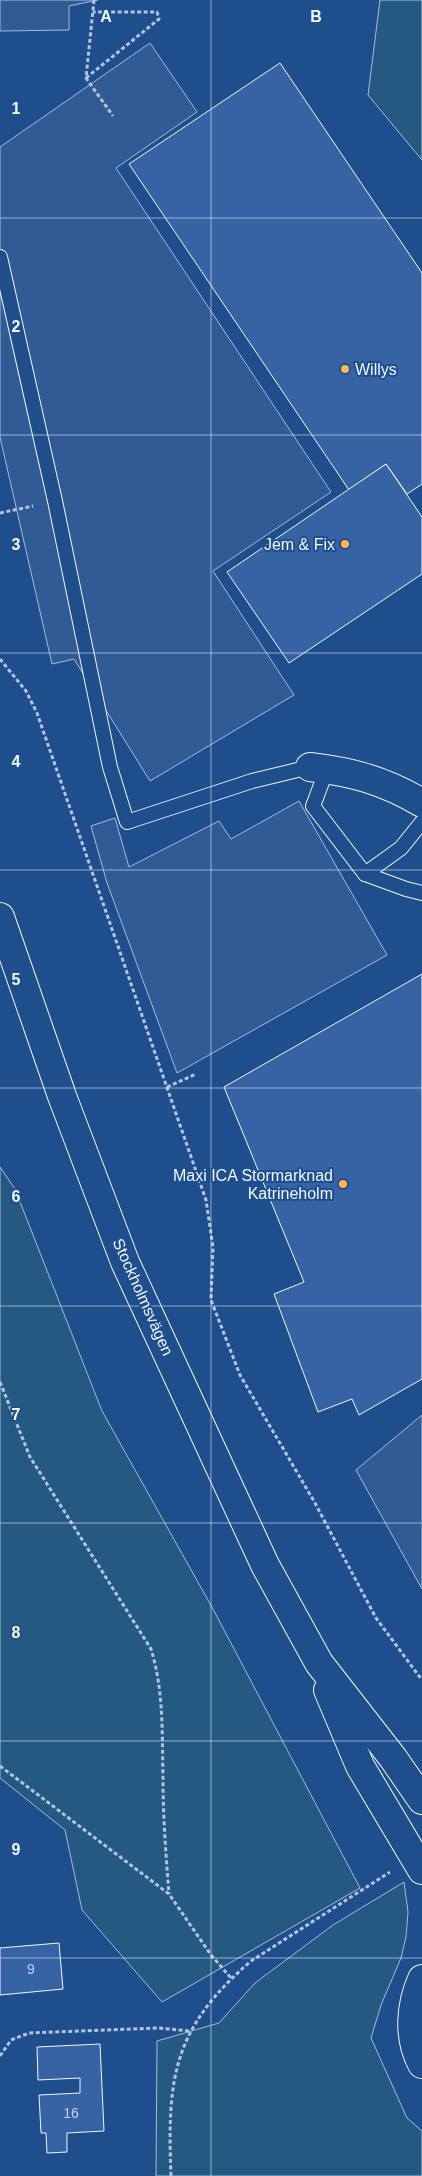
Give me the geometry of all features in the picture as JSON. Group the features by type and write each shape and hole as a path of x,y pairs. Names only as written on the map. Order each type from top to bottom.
{"main road":[{"path":"319,768 344,770 380,781 422,803"},
{"name":"Stockholmsvägen","path":"0,917 62,1096 125,1262 265,1565 319,1663 393,1758 422,1800"},
{"name":"Stockholmsvägen","path":"319,1663 325,1683 360,1766 409,1869"},
{"path":"422,1979 412,2012 414,2044 422,2064"}],"lane":[{"path":"0,257 55,501 110,767 127,822 243,784 319,768 313,806 365,874 422,893"},
{"path":"365,874 401,848 422,822"}],"path":[{"path":"94,0 86,78 113,116"},
{"path":"86,78 159,19 157,12 93,12"},
{"path":"0,514 55,501"},
{"path":"0,659 26,691 37,713 206,1200 213,1247 211,1300 240,1375 315,1503 376,1618 422,1680"},
{"path":"167,1087 196,1074"},
{"path":"0,1382 30,1457 151,1649 158,1670 161,1694 163,1805 169,1894"},
{"path":"0,1766 169,1894 211,1955 232,1978"},
{"path":"171,2176 171,2097 180,2052 190,2031 232,1978 286,1936 409,1869"},
{"path":"0,2056 12,2040 29,2032 160,2028 190,2031"}],"shaded area":[{"path":"0,0 98,0 69,6 69,30 0,31"},
{"path":"380,0 422,0 422,160 368,95"},
{"path":"150,43 197,112 116,168 331,492 213,571 294,695 150,781 74,659 52,664 0,437 0,147"},
{"path":"299,801 387,955 177,1073 107,883 91,826 115,818 129,867 219,821 231,839"},
{"path":"0,1167 15,1189 102,1411 213,1609 360,1888 162,2002 82,1910 65,1830 0,1778"},
{"path":"422,1415 422,1589 356,1470"},
{"path":"404,1882 408,1912 406,1937 401,1958 381,2005 371,2038 407,2118 422,2131 422,2176 156,2176 157,2041 219,2023 255,1983 333,1925"}],"building":[{"name":"Willys","path":"280,63 422,273 422,484 407,494 386,464 349,490 129,164"},
{"name":"Jem & Fix","path":"386,464 422,517 422,574 289,663 227,572"},
{"name":"Maxi ICA Stormarknad Katrineholm","path":"422,974 422,1379 359,1415 352,1399 318,1412 274,1294 304,1282 224,1087"},
{"path":"59,1943 63,1989 0,1995 0,1948"},
{"path":"100,2044 104,2131 67,2133 67,2152 47,2153 46,2133 41,2133 39,2095 80,2093 80,2078 38,2080 37,2047"}],"place":[{"name":"Willys","path":"345,369"},
{"name":"Jem & Fix","path":"345,544"},
{"name":"Maxi ICA Stormarknad Katrineholm","path":"343,1184"}]}
